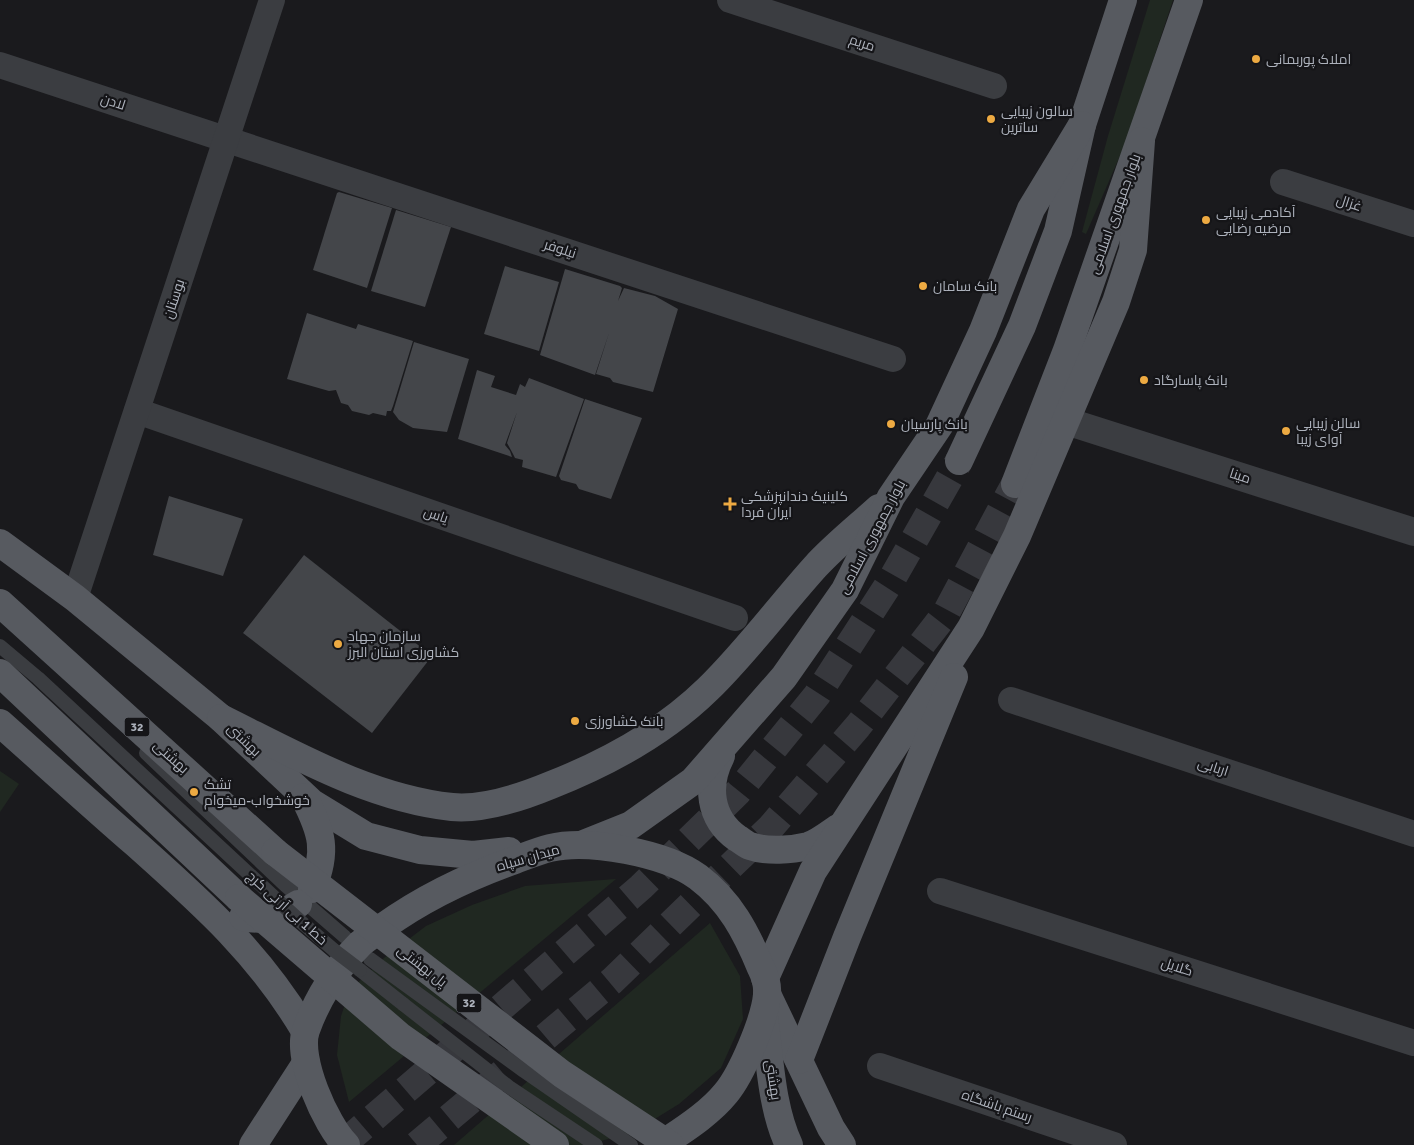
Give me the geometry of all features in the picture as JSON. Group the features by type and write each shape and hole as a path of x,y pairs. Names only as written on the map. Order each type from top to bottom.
{"main road":[{"name":"بلوار جمهوری اسلامی","path":"959,461 1022,326 1058,231 1082,124 1123,0"},
{"name":"بلوار جمهوری اسلامی","path":"1014,484 1067,350 1189,0"},
{"name":"بلوار جمهوری اسلامی","path":"581,845 631,825 693,781 726,746 784,677 845,590 891,497 939,426 984,331 1031,209 1082,124"},
{"name":"بلوار جمهوری اسلامی","path":"970,628 1018,536 1116,302 1133,250 1141,141"},
{"path":"221,718 310,762 361,784 405,798 454,807 520,798 594,766 638,742 673,718 708,689 817,565 891,497"},
{"name":"بهشتى","path":"0,544 75,598 221,718 304,798 366,836 420,850 473,855 551,848"},
{"name":"بهشتی","path":"0,603 275,852"},
{"path":"661,1145 696,1120 727,1093 752,1046 765,995 813,871 970,628"},
{"path":"799,1060 847,937 954,676 970,628"},
{"path":"0,673 239,898 401,1037 555,1145"},
{"path":"0,723 200,901 250,952 285,997 305,1030"},
{"path":"726,746 713,771 710,792 715,813 729,832 750,846 792,849 810,846 842,826"},
{"path":"200,901 224,911 262,920 282,915 295,897 320,870 323,851 320,831 304,798"},
{"name":"میدان سپاه","path":"346,1145 339,1138 326,1114 306,1063 303,1047 305,1030 324,990 360,944 413,905 482,872 551,848 581,845 637,853 664,861 697,876 724,901 741,923 765,995"},
{"name":"پل بهشتی","path":"275,852 562,1074 670,1145"},
{"path":"765,995 799,1060 831,1128 842,1145"},
{"name":"بهشتى","path":"765,995 776,1098 782,1132 789,1145"},
{"path":"253,1145 306,1063"}],"street":[{"name":"بوستان","path":"75,598 272,0"},
{"name":"مریم","path":"730,0 994,86"},
{"name":"لادن","path":"0,65 226,140"},
{"name":"نیلوفر","path":"226,140 893,359"},
{"name":"غزال","path":"1283,182 1414,224"},
{"name":"یاس","path":"137,411 735,618"},
{"name":"مینا","path":"1066,421 1414,532"},
{"name":"اربابی","path":"1011,700 1414,834"},
{"name":"گلایل","path":"940,891 1414,1043"},
{"name":"رستم باشگاه","path":"880,1066 1114,1145"}],"lane":[{"name":"خط 1 بی آر تی کرج","path":"0,618 115,723 285,885 345,937"},
{"name":"خط 1 بی آر تی کرج","path":"0,646 295,897 319,938 509,1087 596,1145"},
{"path":"370,959 524,1071 631,1145"}],"shaded area":[{"path":"1150,0 1173,0 1126,142 1086,234 1082,232 1108,136"},
{"path":"0,771 19,784 0,812"},
{"path":"616,879 349,1102 337,1055 341,1016 350,990 384,958 426,926 472,905 525,886"},
{"path":"710,923 740,976 743,1019 721,1068 679,1104 632,1133 585,1145 454,1145"}],"building":[{"path":"337,193 392,208 367,288 313,270"},
{"path":"396,210 451,227 425,307 371,291"},
{"path":"505,266 559,282 539,351 484,334"},
{"path":"565,269 620,286 622,288 618,301 624,288 655,296 678,309 653,392 613,382 610,378 596,374 609,333 595,375 540,355"},
{"path":"307,313 356,329 358,324 413,341 393,406 391,411 387,411 386,416 352,411 348,405 341,403 336,390 329,391 287,379"},
{"path":"414,342 469,359 447,432 413,428 399,420 393,412"},
{"path":"477,370 495,376 491,387 516,395 520,384 525,387 529,378 584,399 556,477 522,467 523,460 515,458 507,443 517,412 505,445 512,457 458,439"},
{"path":"585,399 642,418 611,499 579,489 576,484 561,480 559,476"},
{"path":"169,496 243,519 223,576 153,555"},
{"name":"سازمان جهاد کشاورزی استان البرز","path":"304,555 432,656 372,733 243,633"}],"tunnel":[{"path":"342,1145 641,887 738,792 817,695 892,579 959,461"},
{"path":"417,1145 612,981 771,827 858,726 946,613 1015,484"}],"place":[{"name":"املاک پوربمانی","path":"1256,59"},
{"name":"سالون زیبایی ساترین","path":"991,119"},
{"name":"آکادمی زیبایی مرضیه رضایی","path":"1206,220"},
{"name":"بانک سامان","path":"923,286"},
{"name":"بانک پاسارگاد","path":"1144,380"},
{"name":"بانک پارسیان","path":"891,424"},
{"name":"سالن زیبایی آوای زیبا","path":"1286,431"},
{"name":"کلینیک دندانپزشکی ایران فردا","path":"730,504"},
{"name":"سازمان جهاد کشاورزی استان البرز","path":"338,644"},
{"name":"بانک کشاورزی","path":"575,721"},
{"name":"تشک خوشخواب-میخوام","path":"194,792"}]}
